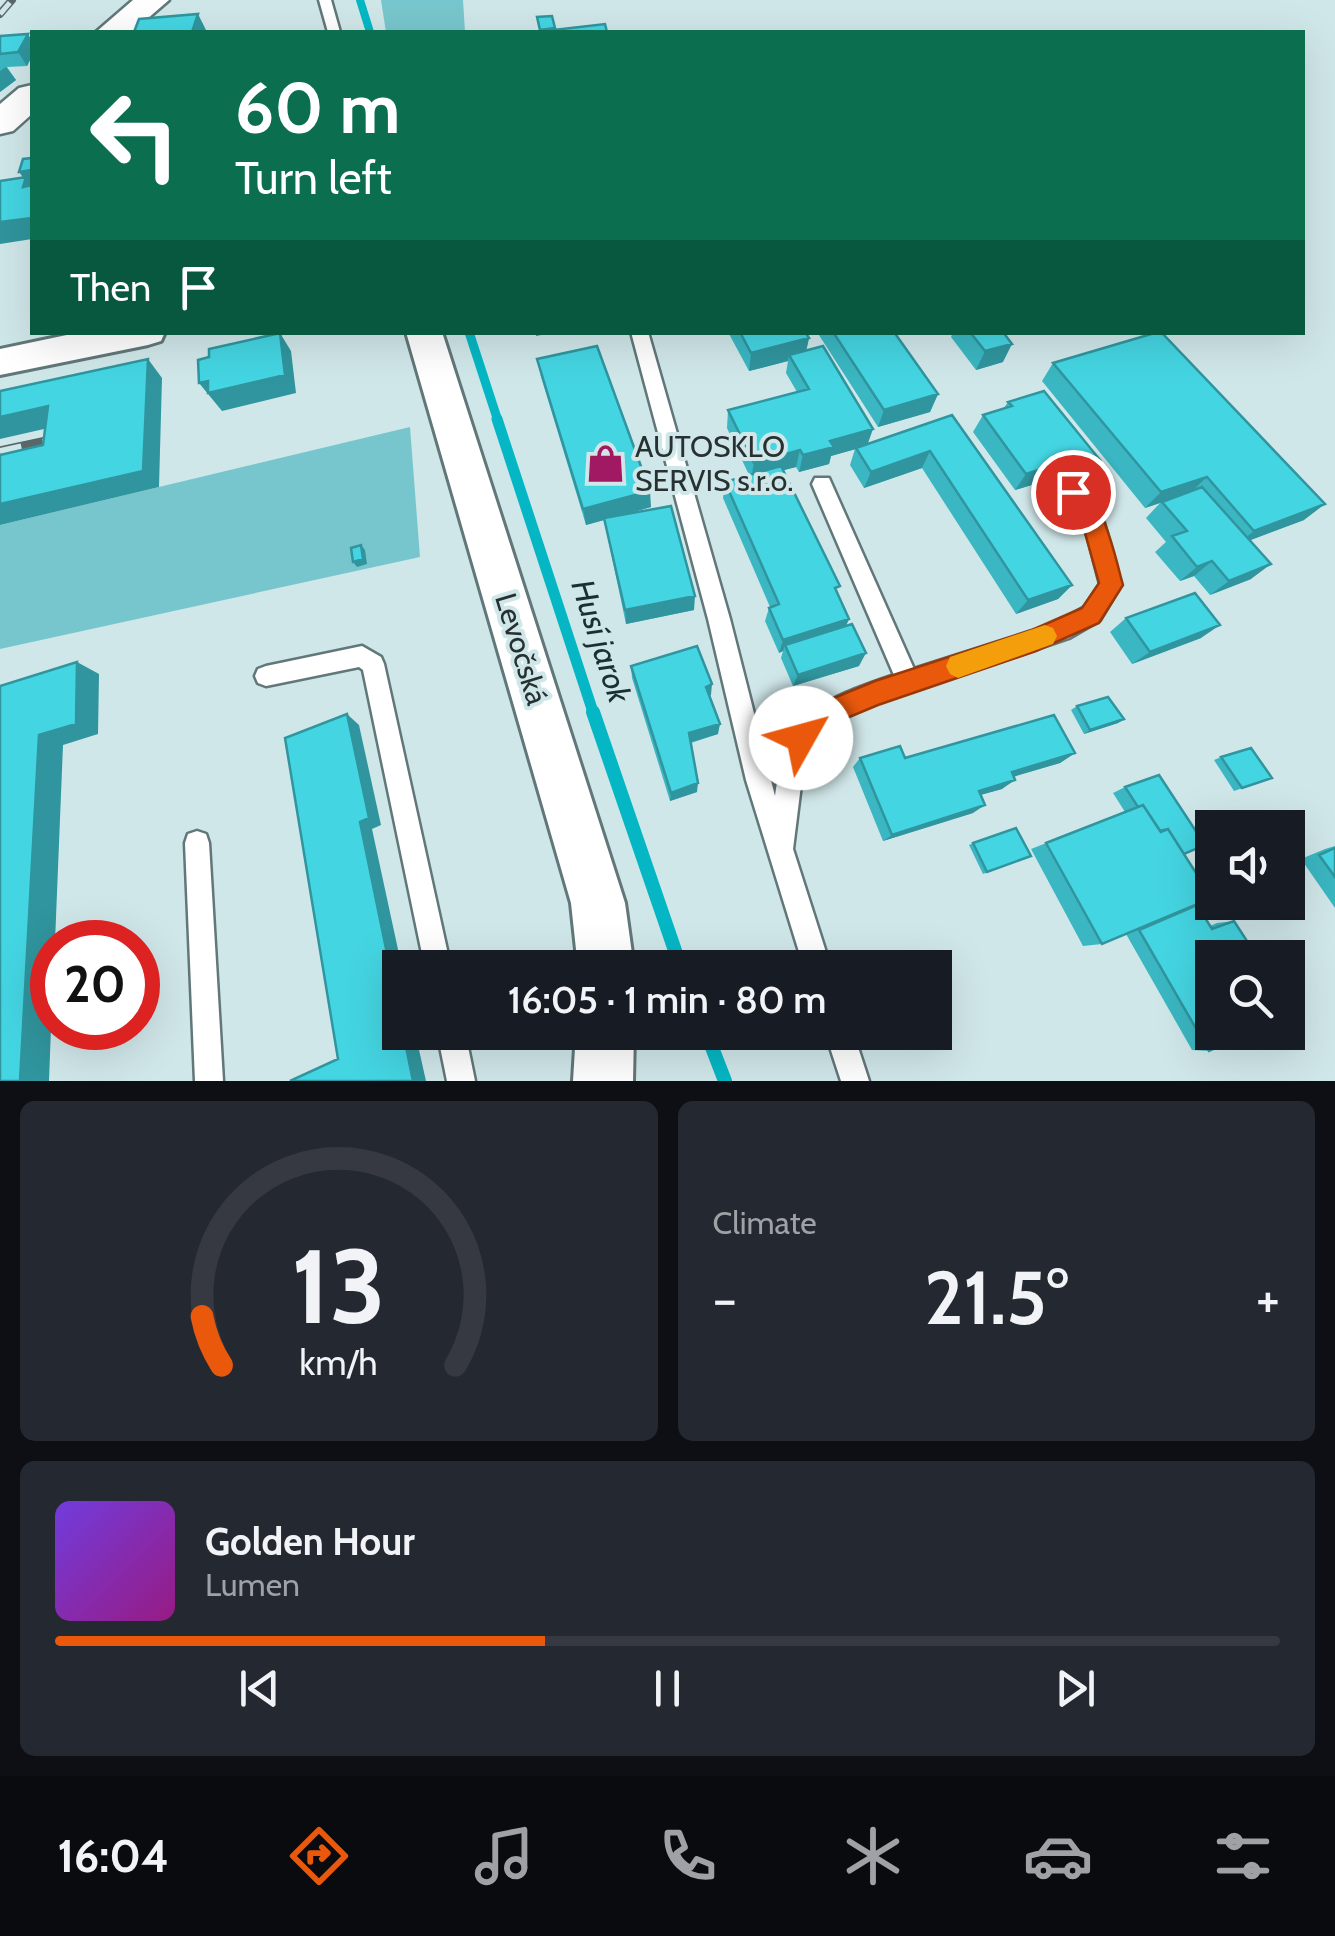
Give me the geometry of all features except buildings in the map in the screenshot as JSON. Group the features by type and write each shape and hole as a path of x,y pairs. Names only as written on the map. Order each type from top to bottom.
{"street":[{"path":"114,30 152,0"},
{"path":"0,123 30,98"},
{"path":"0,362 133,335"},
{"name":"Levočská","path":"425,335 598,904 604,950"},
{"path":"602,1081 604,1050"}],"lane":[{"path":"325,0 333,30"},
{"path":"639,335 719,619 758,780 812,950"},
{"path":"822,484 909,682"},
{"path":"780,852 801,738 821,716 1036,640 1090,616 1111,585 1094,523 1073,492"},
{"path":"266,676 362,656 372,664 434,950"},
{"path":"197,843 209,1081"},
{"path":"455,1050 461,1081"},
{"path":"845,1050 854,1081"}],"shaded area":[{"path":"381,0 463,0 465,30 386,30"},
{"path":"410,427 420,557 0,649 0,525"}],"waterway":[{"name":"Husí jarok","path":"360,0 369,30"},
{"name":"Husí jarok","path":"470,335 498,421"},
{"name":"Husí jarok","path":"497,419 593,713"},
{"name":"Husí jarok","path":"593,713 675,950"},
{"name":"Husí jarok","path":"713,1050 725,1081"}],"railway":[{"path":"0,14 12,0"},
{"path":"0,452 65,438"}],"slow traffic":[{"path":"958,666 1045,636"}],"place":[{"name":"AUTOSKLO SERVIS s.r.o.","path":"605,464"}],"route":[{"path":"801,738 821,716 1036,640 1090,616 1111,585 1094,523 1073,492"}]}
